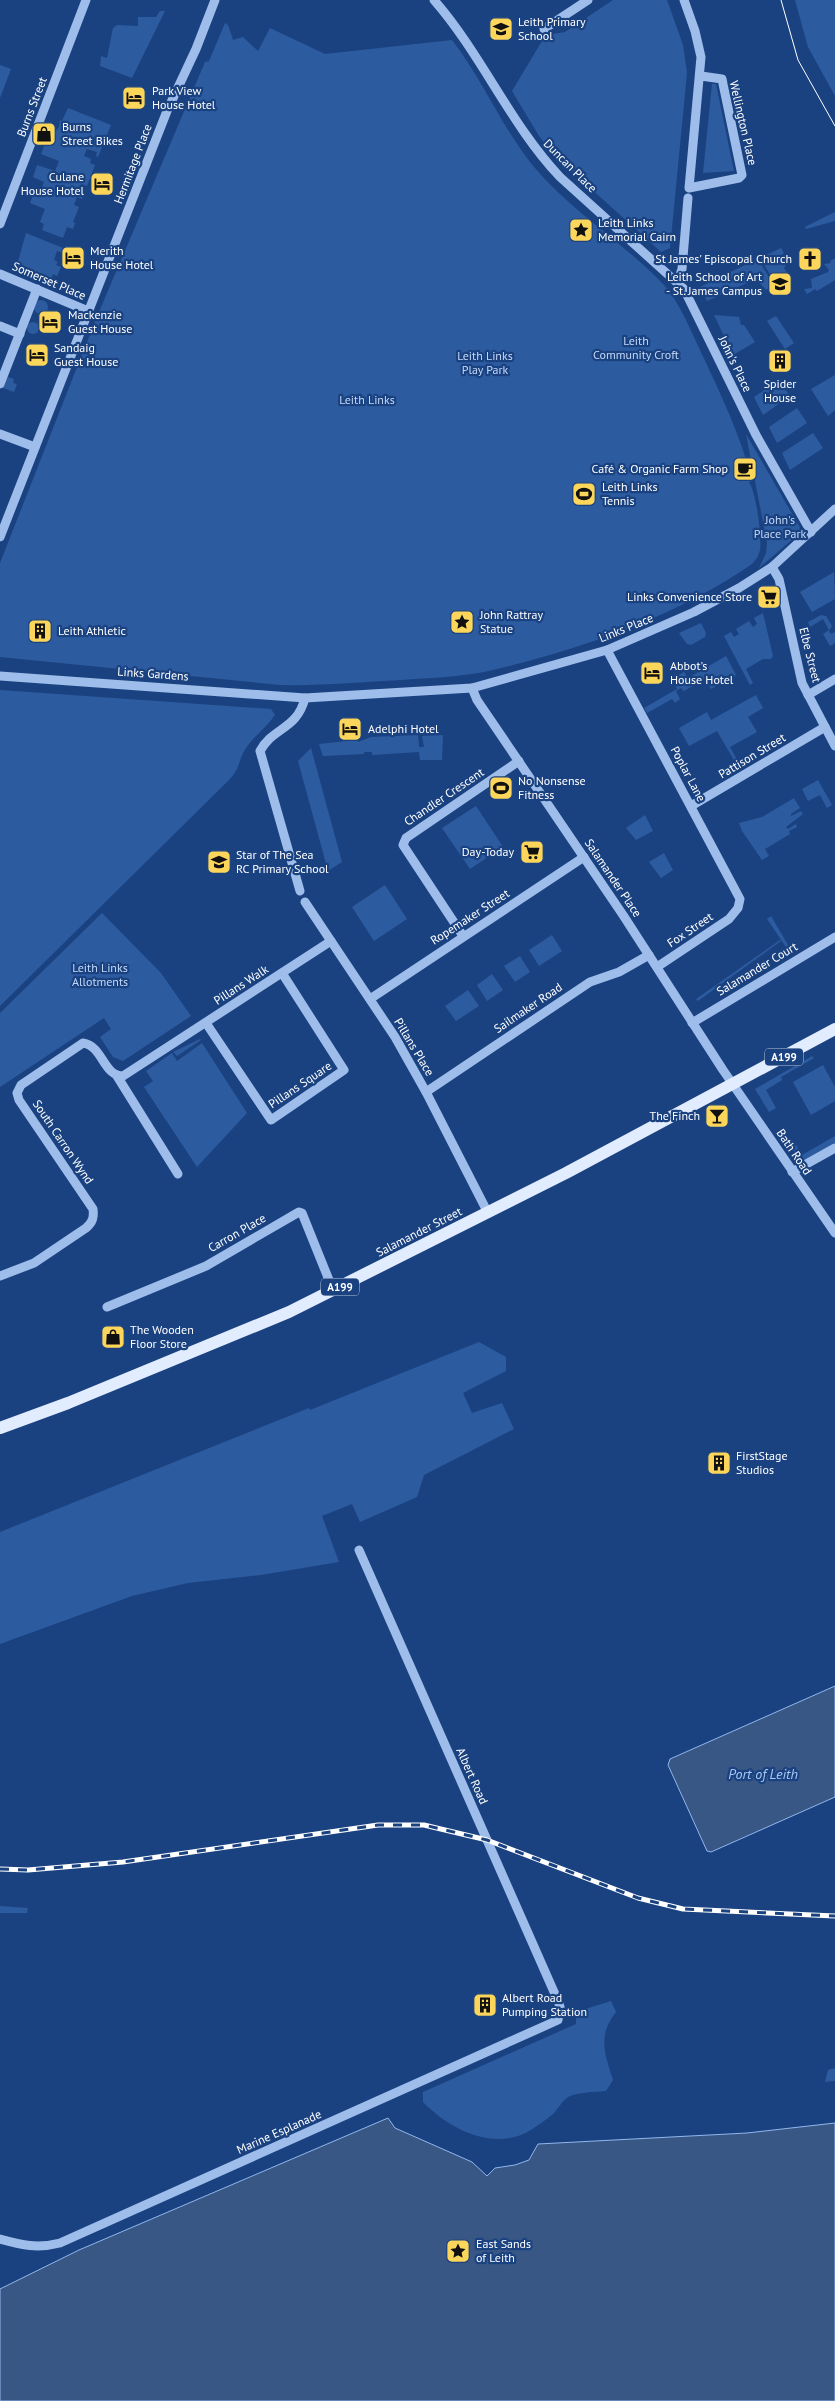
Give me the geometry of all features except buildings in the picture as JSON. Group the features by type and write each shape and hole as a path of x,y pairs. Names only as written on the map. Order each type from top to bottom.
{"main road":[{"name":"Salamander Street","path":"0,1428 68,1403 289,1312 488,1213 835,1029"}],"street":[{"name":"Burns Street","path":"0,224 86,0"},
{"name":"Hermitage Place","path":"1,531 167,111 196,49 215,0"},
{"name":"Duncan Place","path":"434,0 473,51 526,138 542,158 560,177 678,281"},
{"path":"544,29 588,0"},
{"name":"Wellington Place","path":"684,0 699,43 701,76 690,188 739,178 742,175 722,79 701,76"},
{"path":"678,281 682,269 688,198"},
{"name":"Somerset Place","path":"0,274 88,311"},
{"name":"John's Place","path":"678,281 688,296 756,435 811,532"},
{"path":"1,379 37,289"},
{"path":"0,326 20,334"},
{"path":"0,434 35,447"},
{"name":"Links Place","path":"461,689 491,683 607,650 665,626 718,600 772,567 835,509"},
{"name":"Elbe Street","path":"772,567 779,578 802,682 835,746"},
{"name":"Poplar Lane","path":"607,650 739,894 740,903 736,912"},
{"name":"Links Gardens","path":"0,676 305,698 461,689"},
{"path":"808,695 835,679"},
{"name":"Salamander Place","path":"472,688 477,700 584,857 732,1084"},
{"path":"300,891 260,751 265,744 299,716 305,698"},
{"name":"Pattison Street","path":"692,806 825,727"},
{"name":"Chandler Crescent","path":"463,936 403,845 406,838 519,761"},
{"name":"Ropemaker Street","path":"370,999 584,857"},
{"name":"Pillans Place","path":"305,902 395,1037 426,1092 488,1213"},
{"name":"Fox Street","path":"657,967 730,919 736,912"},
{"name":"Salamander Court","path":"692,1023 835,937"},
{"name":"Pillans Walk","path":"117,1076 123,1076 331,941"},
{"name":"Sailmaker Road","path":"426,1092 590,982 619,972 649,955"},
{"name":"Pillans Square","path":"206,1023 271,1120 344,1070 282,973"},
{"name":"South Carron Wynd","path":"0,1276 34,1263 92,1224 94,1215 93,1209 19,1100 17,1093 21,1086 83,1043 93,1047 110,1072 117,1076"},
{"path":"117,1076 178,1174"},
{"name":"Bath Road","path":"732,1084 835,1233"},
{"path":"792,1172 835,1148"},
{"name":"Carron Place","path":"107,1307 206,1266 299,1212 302,1213 333,1290"},
{"name":"Albert Road","path":"358,1550 558,2001 560,2013"},
{"name":"Marine Esplanade","path":"0,2239 29,2247 42,2248 60,2243 552,2024 558,2020 560,2013"}],"green space":[{"path":"613,0 667,0 683,45 687,73 670,248 661,252 555,156 539,136 512,91 542,41 553,34 565,32"},
{"path":"795,0 835,0 835,96 808,47"},
{"path":"160,11 165,11 132,78 100,66 101,56 107,58 113,28 117,25 138,26 138,17 156,17"},
{"name":"Leith Links","path":"225,23 228,25 233,40 243,37 258,51 270,28 325,54 452,40 512,136 534,167 564,198 631,254 663,284 679,307 723,399 748,465 752,481 749,482 756,504 760,535 760,552 752,564 690,601 623,630 589,643 519,664 463,675 340,684 280,685 0,657 0,563 96,319 205,62 209,61"},
{"path":"0,65 11,69 0,98"},
{"path":"712,84 716,84 734,171 703,173"},
{"path":"68,108 111,125 98,157 96,156 97,152 87,149 84,156 91,159 90,163 95,165 87,186 81,184 78,193 84,195 82,199 77,197 74,205 79,207 73,222 75,223 73,229 67,227 63,238 42,230 44,224 40,222 45,209 30,203 35,191 40,192 44,182 33,177 37,165 55,171 59,161 41,154 50,131 55,132 59,127 60,120 62,121"},
{"path":"835,212 835,221 806,229 805,227"},
{"path":"26,233 63,248 61,252 57,251 54,260 58,262 56,265 61,267 57,276 53,274 49,284 15,272"},
{"path":"781,248 784,253 782,254 788,262 784,268 789,276 779,282 774,281 761,260 762,257"},
{"path":"835,258 835,280 817,291 815,289 807,294 804,289 812,288 811,279 828,272 829,270 824,264 831,263 830,261"},
{"path":"755,260 759,261 772,282 772,286 766,290 756,279 707,301 700,287"},
{"path":"41,300 46,302 48,307 46,312 41,314 36,312 34,307 36,302"},
{"path":"714,315 739,317 741,325 744,325 755,342 733,355"},
{"path":"776,316 794,343 785,349 767,321"},
{"path":"31,322 35,322 39,328 35,334 31,334 27,330 27,326"},
{"path":"835,375 835,410 828,416 811,389"},
{"path":"8,377 14,379 13,383 17,384 14,392 3,388"},
{"path":"779,380 790,396 763,415 754,397"},
{"path":"797,408 807,423 777,443 769,427"},
{"path":"813,433 823,448 790,470 782,453"},
{"name":"John's Place Park","path":"746,434 802,531 759,568 766,553 767,543"},
{"path":"834,572 835,599 812,612 800,592"},
{"path":"763,613 773,656 771,659 763,659 746,669 753,683 750,685 724,636 731,632 734,637 739,634 736,629 749,621 753,627 757,624 754,618"},
{"path":"821,615 826,616 832,626 829,631 831,634 835,632 835,643 830,646 823,634 829,630 823,619 810,627 808,622"},
{"path":"701,623 706,633 705,637 691,645 687,644 679,633"},
{"path":"726,656 736,675 711,689 705,679 684,691 681,688 676,691 680,699 675,703 672,699 647,713 644,708 677,689 672,679 684,672 688,678"},
{"path":"0,690 271,709 275,715 246,748 236,771 230,779 0,1006"},
{"path":"756,695 763,708 748,717 757,732 730,747 740,765 738,767 717,731 689,746 679,728 707,712 711,720"},
{"path":"418,735 419,747 424,747 422,736 443,735 442,760 420,760 419,752 372,755 372,752 364,752 364,754 323,756 319,744 357,740 358,742 371,737"},
{"path":"311,748 342,862 328,871 298,761"},
{"path":"818,780 832,805 827,808 820,795 808,801 802,789"},
{"path":"794,798 800,808 791,816 801,811 803,814 786,827 788,829 796,824 797,827 789,831 790,834 765,849 769,856 762,860 742,831 739,823 762,817"},
{"path":"476,806 503,847 470,869 442,828"},
{"path":"645,815 653,831 636,840 626,828"},
{"path":"664,853 673,870 661,878 649,862"},
{"path":"385,885 407,919 374,941 352,907"},
{"name":"Leith Links Allotments","path":"102,913 161,973 191,1016 123,1061 113,1057 100,1037 111,1029 104,1018 0,1087 0,1013"},
{"path":"771,916 791,950 786,953 788,950 767,919"},
{"path":"552,935 562,951 539,966 529,950"},
{"path":"780,940 698,1001 696,999"},
{"path":"520,956 530,972 515,982 504,966"},
{"path":"492,974 503,990 487,1001 477,985"},
{"path":"468,990 479,1006 456,1021 445,1006"},
{"path":"200,1039 177,1056 173,1052"},
{"path":"202,1043 247,1113 197,1167 144,1087 153,1081 146,1071 172,1053 177,1061"},
{"path":"812,1056 814,1058 781,1077 782,1080 766,1090 776,1108 769,1112 755,1089"},
{"path":"823,1065 835,1087 835,1101 811,1115 793,1082"},
{"path":"835,1136 835,1145 800,1163 790,1147 796,1145 802,1155"},
{"path":"479,1342 506,1357 506,1371 463,1393 472,1413 502,1403 514,1429 424,1475 417,1497 360,1522 352,1504 322,1516 339,1562 261,1575 188,1583 132,1596 0,1644 0,1532"},
{"path":"0,1906 28,1908 27,1913 0,1913"},
{"path":"611,2001 616,2012 606,2029 604,2045 613,2080 606,2091 572,2095 553,2114 531,2130 503,2139 474,2135 460,2129 446,2121 423,2102 423,2092 576,2024 576,2012"},
{"path":"835,2068 835,2081 825,2082 828,2070"}],"water":[{"name":"Port of Leith","path":"835,1686 835,1797 711,1852 707,1851 668,1765 670,1759"},
{"name":"East Sands of Leith","path":"388,2118 395,2128 472,2162 487,2176 495,2168 515,2165 529,2160 538,2144 747,2133 835,2123 835,2401 0,2401 0,2289 79,2250"}],"tram line":[{"path":"781,0 798,60 835,126"}],"railway":[{"path":"0,1869 28,1870 123,1862 378,1825 424,1825 487,1840 638,1898 683,1909 835,1916"}],"place":[{"name":"Leith Primary School","path":"501,29"},
{"name":"Park View House Hotel","path":"134,98"},
{"name":"Burns Street Bikes","path":"44,134"},
{"name":"Culane House Hotel","path":"102,184"},
{"name":"Leith Links Memorial Cairn","path":"581,230"},
{"name":"Merith House Hotel","path":"73,258"},
{"name":"St James' Episcopal Church","path":"810,259"},
{"name":"Leith School of Art - St. James Campus","path":"780,284"},
{"name":"Mackenzie Guest House","path":"50,322"},
{"name":"Sandaig Guest House","path":"37,355"},
{"name":"Spider House","path":"780,361"},
{"name":"Café & Organic Farm Shop","path":"745,469"},
{"name":"Leith Links Tennis","path":"584,494"},
{"name":"Links Convenience Store","path":"769,597"},
{"name":"John Rattray Statue","path":"462,622"},
{"name":"Leith Athletic","path":"40,631"},
{"name":"Abbot's House Hotel","path":"652,673"},
{"name":"Adelphi Hotel","path":"350,729"},
{"name":"No Nonsense Fitness","path":"501,788"},
{"name":"Day-Today","path":"532,852"},
{"name":"Star of The Sea RC Primary School","path":"219,862"},
{"name":"The Finch","path":"717,1116"},
{"name":"The Wooden Floor Store","path":"113,1337"},
{"name":"FirstStage Studios","path":"719,1463"},
{"name":"Albert Road Pumping Station","path":"485,2005"},
{"name":"East Sands of Leith","path":"458,2251"}],"park label":[{"name":"Leith Community Croft","path":"636,348"},
{"name":"Leith Links Play Park","path":"485,363"}]}
